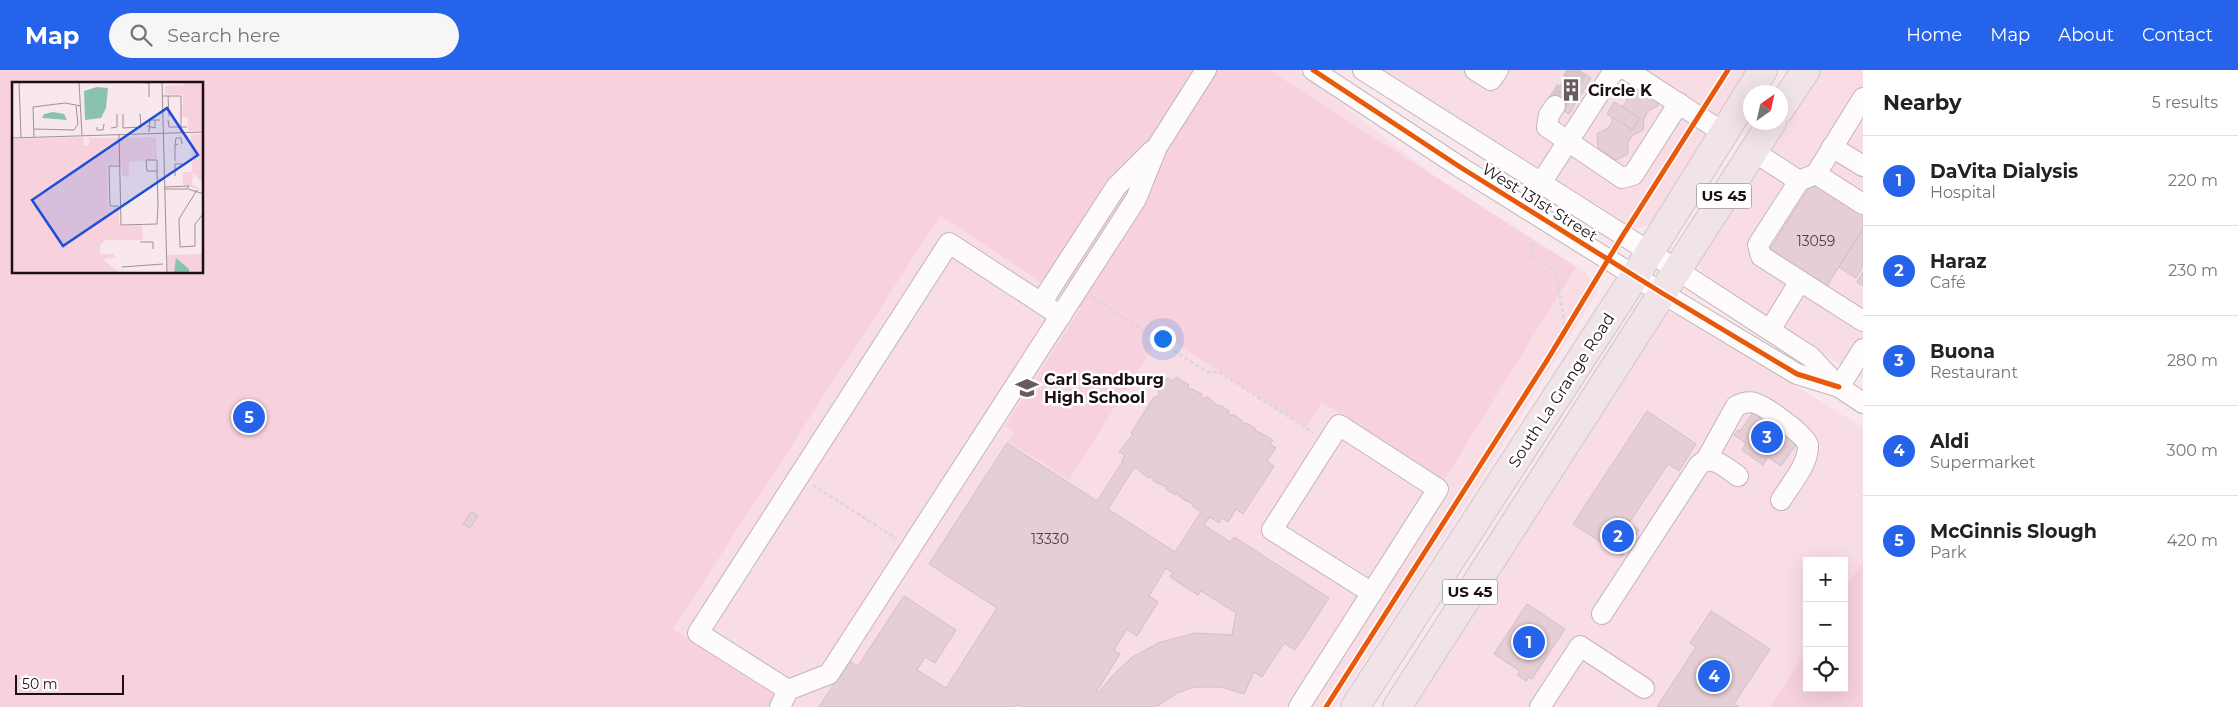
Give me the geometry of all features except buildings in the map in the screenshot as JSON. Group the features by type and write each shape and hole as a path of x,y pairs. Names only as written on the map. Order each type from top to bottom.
{"highway":[{"name":"South La Grange Road","path":"1355,707 1635,276 1763,70"},
{"path":"1788,97 1806,70"},
{"name":"South La Grange Road","path":"1397,707 1767,130"}],"street":[{"path":"1061,316 949,243 698,633 784,699 829,674 1061,316 1136,199 1157,147 1206,70"},
{"name":"West 131st Street","path":"1312,70 1460,167 1662,293 1797,374 1839,387"},
{"name":"West 131st Street","path":"1363,70 1650,252 1811,357 1839,387 1863,403"},
{"path":"1475,70 1491,80 1498,70"},
{"path":"1541,183 1613,72 1617,70"},
{"path":"1627,70 1724,133"},
{"path":"1863,98 1832,147 1758,245 1761,256 1863,321"},
{"path":"1555,106 1549,115 1548,127 1622,178 1633,175 1679,103"},
{"path":"1041,303 1116,187 1157,147"},
{"path":"1832,147 1863,166"},
{"path":"1753,151 1863,204"},
{"path":"1770,330 1800,281"},
{"path":"1839,387 1863,349"},
{"path":"1602,614 1699,465 1706,460 1736,406 1744,402 1755,403 1802,434 1808,443 1807,457 1781,500"},
{"path":"1299,707 1372,593 1438,489 1339,425 1272,530 1372,593"},
{"path":"1706,460 1716,461 1738,476"},
{"path":"1540,707 1580,646 1644,688"}],"path":[{"path":"1531,243 1533,257 1555,271 1566,330"},
{"path":"1078,289 1207,372 1219,372 1328,442"},
{"path":"1561,338 1570,323"},
{"path":"799,476 911,548"}],"shaded area":[{"path":"0,70 1269,70 1576,267 1444,480 1322,402 1306,427 1161,334 1069,480 1008,441 1014,432 1005,426 1081,308 940,216 673,629 777,697 770,707 0,707"},
{"name":"Carl Sandburg High School","path":"719,70 1297,70 1436,177 1586,273 1595,284 1597,292 1478,485 1335,707 419,707"},
{"path":"1379,70 1755,70 1746,85 1743,85 1743,89 1662,219 1649,226 1637,228 1626,226"},
{"path":"1808,70 1863,70 1863,379 1711,281 1701,270 1697,261 1773,130 1788,130 1788,104"},
{"path":"1666,312 1686,316 1863,428 1863,561 1848,584 1848,557 1803,557 1803,655 1770,707 1402,707"},
{"path":"1863,561 1863,707 1770,707 1803,655 1803,692 1848,692 1848,584"}],"tunnel":[{"path":"1555,106 1578,70"}],"cycle path":[{"path":"1313,70 1460,167 1662,293 1797,374 1839,387"},
{"path":"1326,707 1546,362 1623,235 1728,70"}],"place":[{"name":"Circle K","path":"1571,90"},
{"name":"Carl Sandburg High School","path":"1027,388"},
{"name":"McGinnis Slough","path":"249,417"},
{"name":"Buona","path":"1767,437"},
{"name":"Haraz","path":"1618,536"},
{"name":"DaVita Dialysis","path":"1529,642"},
{"name":"Aldi","path":"1714,676"}]}
